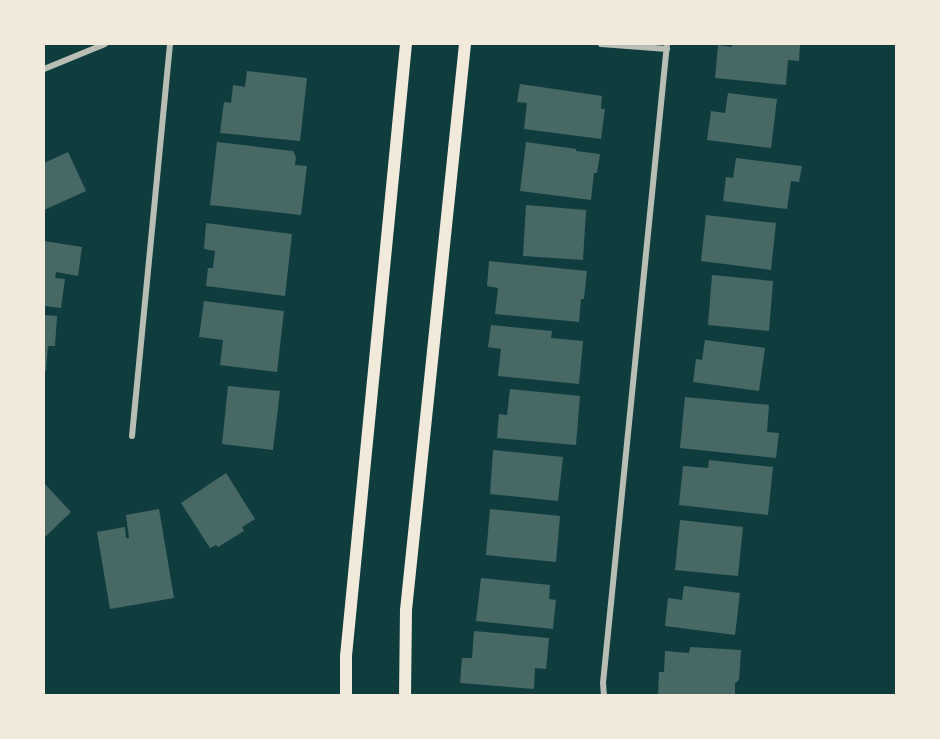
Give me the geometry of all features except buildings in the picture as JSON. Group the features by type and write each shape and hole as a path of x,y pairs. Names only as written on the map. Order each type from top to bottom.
{"main road":[{"path":"346,696 347,645 406,44"},
{"path":"405,696 406,610 465,44"}],"street":[{"path":"44,69 105,44"},
{"path":"132,436 170,44"},
{"path":"601,44 667,46 603,696"}]}
